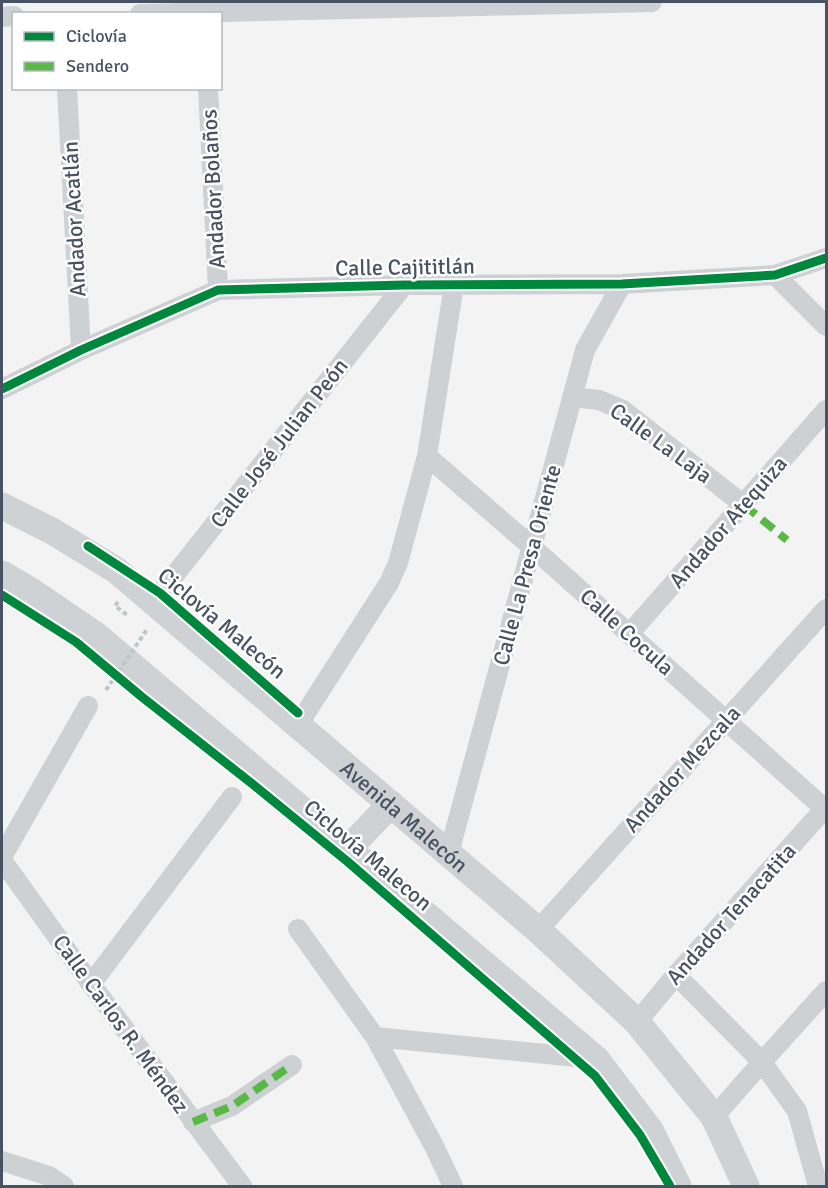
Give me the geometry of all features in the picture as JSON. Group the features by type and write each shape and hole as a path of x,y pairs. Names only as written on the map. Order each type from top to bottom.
{"main road":[{"name":"Avenida Malecón","path":"2,506 52,531 116,570 538,930 637,1022 714,1117 746,1186"},
{"path":"2,574 97,636 596,1059 650,1130 678,1186"},
{"path":"348,849 391,804"}],"street":[{"path":"166,12 205,9 652,2"},
{"name":"Andador Acatlán","path":"66,90 81,350"},
{"name":"Andador Bolaños","path":"208,90 218,290"},
{"name":"Calle Cajititlán","path":"2,389 81,350 218,290 404,285 622,284 775,275 826,258"},
{"path":"775,275 826,326"},
{"name":"Calle La Presa Oriente","path":"449,853 585,350 622,284"},
{"name":"Calle José Julian Peón","path":"154,601 404,285"},
{"path":"298,724 389,584 398,563 427,456 454,285"},
{"name":"Calle La Laja","path":"572,397 599,400 623,410 744,505"},
{"name":"Andador Atequiza","path":"629,634 826,410"},
{"name":"Calle Cocula","path":"427,456 826,809"},
{"name":"Andador Mezcala","path":"538,930 826,609"},
{"path":"2,859 88,706"},
{"path":"91,984 232,797"},
{"name":"Andador Tenacatita","path":"637,1022 676,975 826,809"},
{"name":"Calle Carlos R. Méndez","path":"2,859 91,984 242,1186"},
{"path":"298,929 375,1037 453,1186"},
{"path":"676,975 762,1062 797,1111 818,1186"},
{"path":"714,1117 826,991"},
{"path":"375,1037 596,1059"},
{"path":"193,1122 232,1106 292,1065"},
{"path":"2,1161 49,1176 64,1186"}],"path":[{"path":"101,687 106,690 148,628"},
{"path":"109,669 126,683"}],"marked path":[{"path":"744,505 787,540"},
{"path":"193,1122 232,1106 292,1065"}],"cycle path":[{"path":"2,389 81,350 218,290 404,285 622,284 775,275 826,258"},
{"name":"Ciclovía Malecón","path":"88,546 160,593 298,713"},
{"name":"Ciclovía Malecon","path":"2,595 76,642 255,786 348,862 595,1076 640,1135 670,1186"}]}
